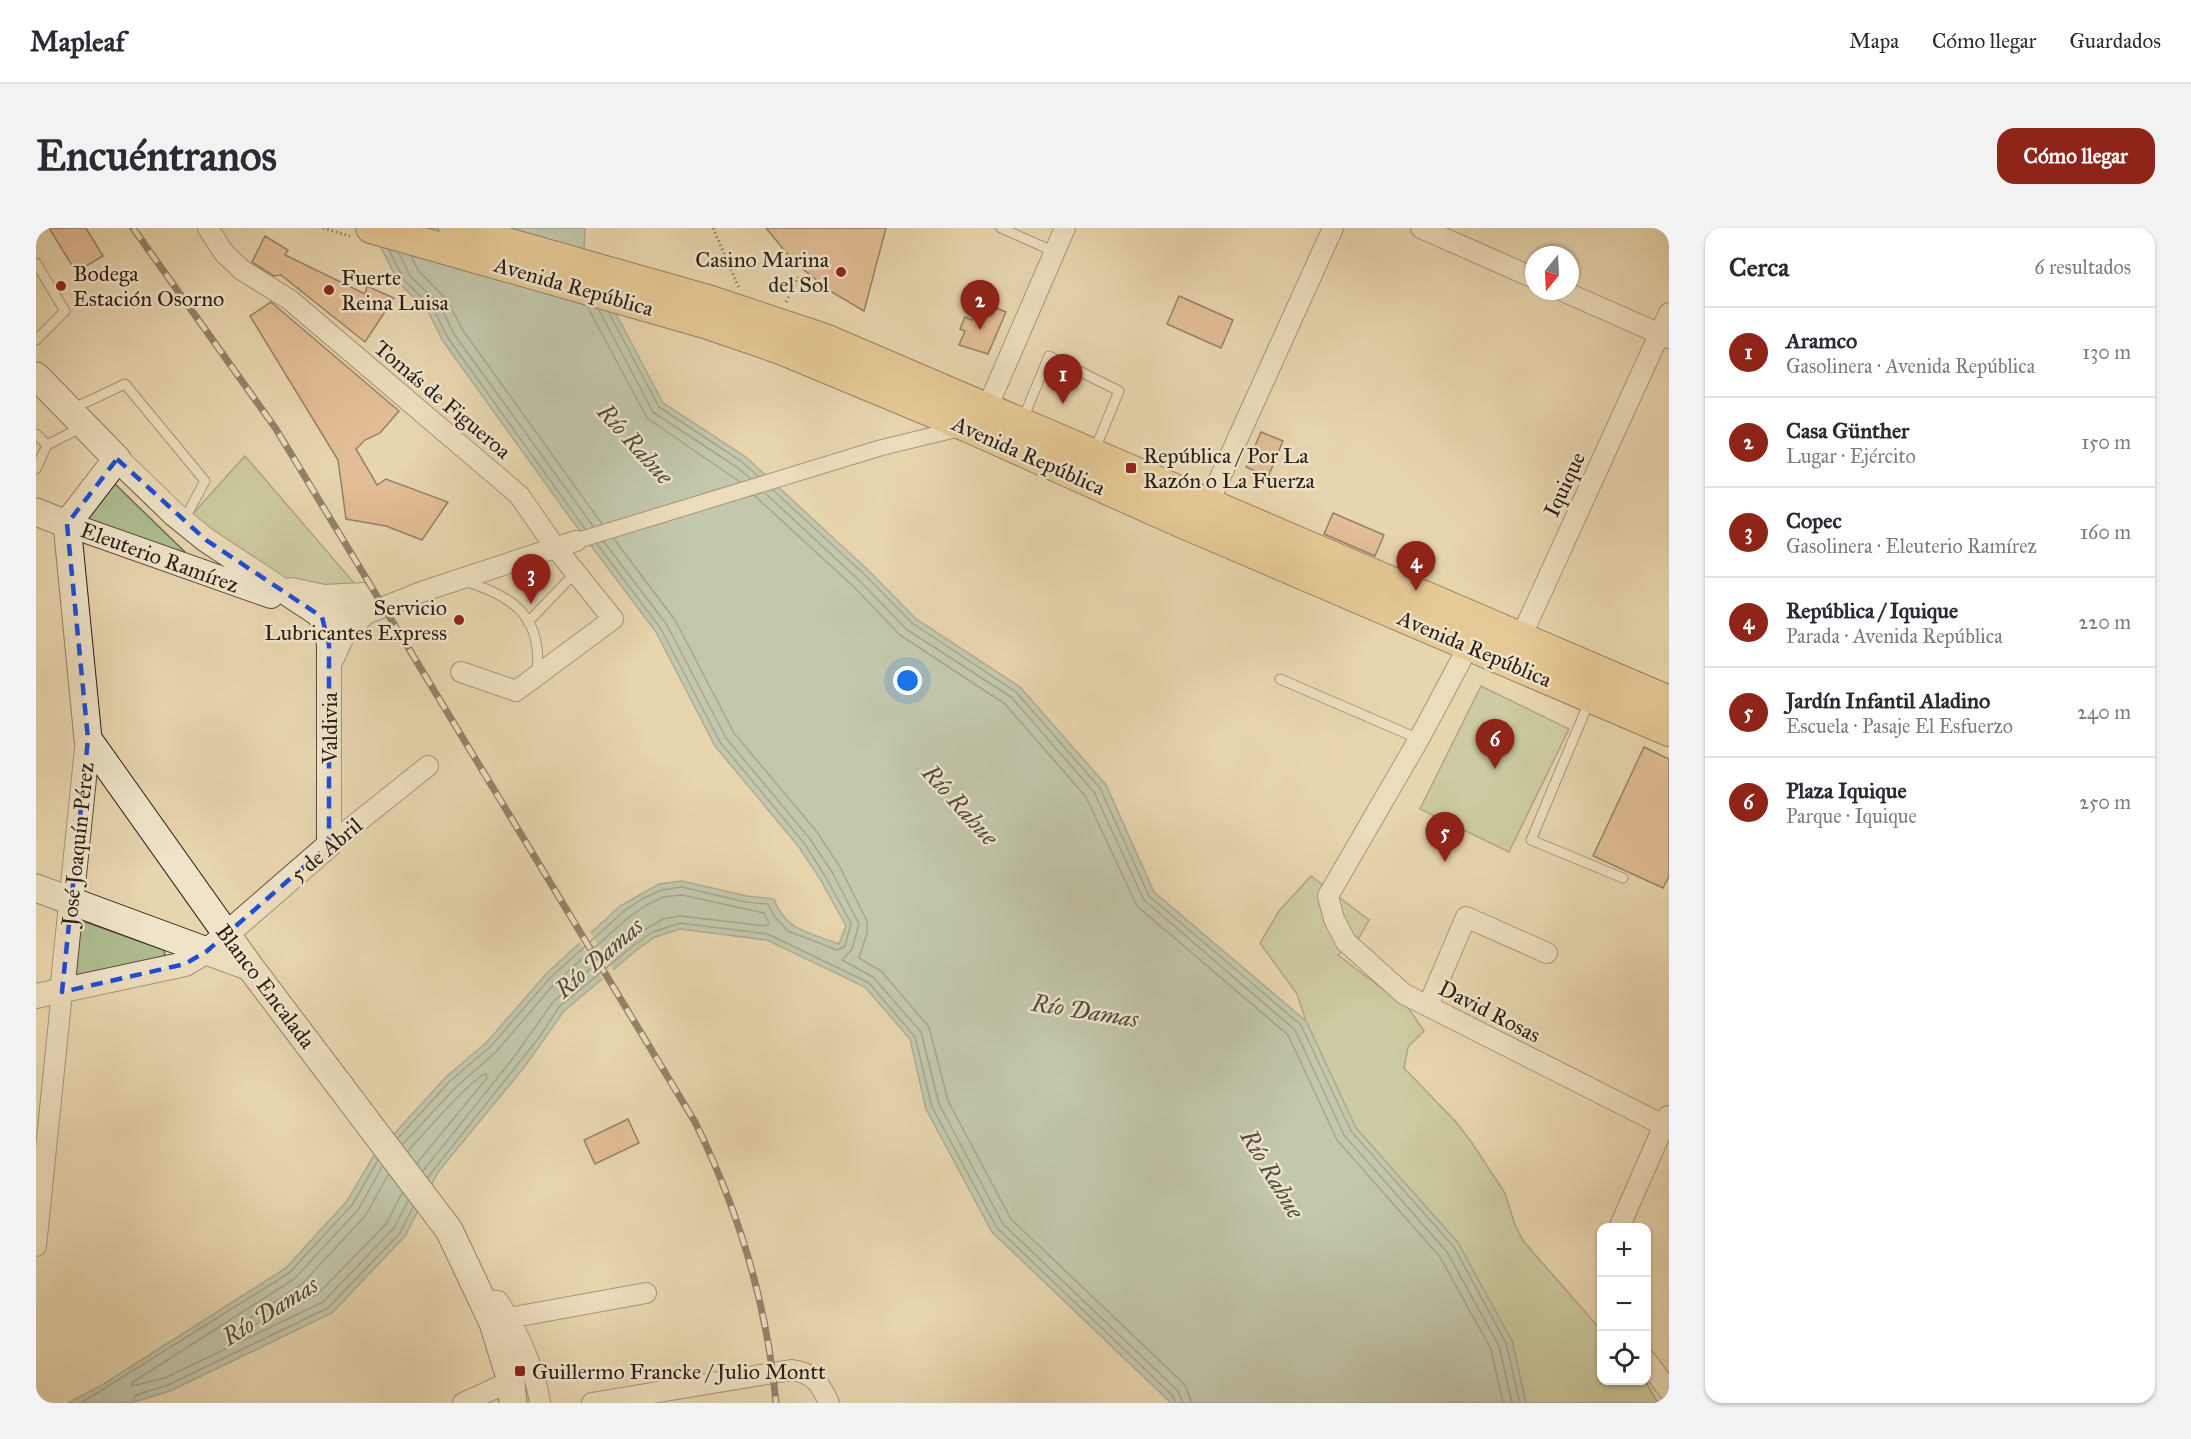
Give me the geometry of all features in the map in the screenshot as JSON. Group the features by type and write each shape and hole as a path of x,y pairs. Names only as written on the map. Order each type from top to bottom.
{"main road":[{"name":"Avenida República","path":"454,228 667,300 778,348 1006,415 1097,446 1476,633 1538,675 1669,731"},
{"name":"Avenida República","path":"362,232 667,300"},
{"path":"36,376 117,459 67,524"},
{"name":"Avenida República","path":"1006,415 1178,521 1476,633 1521,637 1669,701"},
{"name":"Eleuterio Ramírez","path":"36,512 67,524"},
{"name":"José Joaquín Pérez","path":"67,524 88,739"},
{"path":"1590,698 1613,678"},
{"name":"Blanco Encalada","path":"88,739 217,942 250,968 368,1120 449,1230 492,1323 512,1392"},
{"path":"36,888 217,942"}],"street":[{"name":"Tomás de Figueroa","path":"208,228 224,253 242,270 290,300 519,495 555,548 613,619 537,676"},
{"path":"117,459 183,522 251,572 318,614 424,591 576,541 880,448 1006,415 1055,252 1065,228"},
{"path":"1178,521 1209,502 1333,228"},
{"path":"1421,228 1525,274"},
{"path":"1579,298 1664,336"},
{"name":"Iquique","path":"1521,637 1664,336 1669,313"},
{"name":"Eleuterio Ramírez","path":"67,524 318,614"},
{"path":"164,557 192,576 311,621 328,637"},
{"path":"251,572 284,587 310,595 337,598 363,605"},
{"path":"330,668 337,644 363,605"},
{"name":"Valdivia","path":"318,614 326,625 330,668 329,845"},
{"path":"1419,739 1476,633"},
{"path":"1521,637 1538,675"},
{"path":"461,672 516,692 537,676"},
{"name":"José Joaquín Pérez","path":"36,1246 88,739"},
{"name":"David Rosas","path":"1419,739 1328,896 1334,919 1346,942 1404,994 1667,1122"},
{"name":"5 de Abril","path":"36,996 185,964 217,942 329,845 428,766"},
{"path":"1428,1006 1466,917 1548,953"},
{"path":"1620,1223 1667,1122"},
{"path":"509,1318 646,1293"},
{"path":"482,1300 498,1300 509,1318 537,1386 540,1403"},
{"path":"1651,1366 1669,1391"},
{"path":"592,1403 696,1394 791,1370 810,1374 819,1382 829,1403"},
{"path":"463,1403 512,1392"}],"lane":[{"path":"1000,228 1055,252"},
{"path":"36,263 65,311 36,340"},
{"path":"1006,415 1049,356 1119,391 1097,446"},
{"path":"36,469 47,446 77,418 125,384 205,481 183,522"},
{"path":"36,434 47,446"},
{"path":"528,622 576,572"},
{"path":"459,580 486,587 506,596 528,622 536,644 537,676"},
{"path":"1280,679 1419,739"},
{"path":"1590,698 1531,840 1623,878"}],"path":[{"path":"322,228 362,232"},
{"path":"713,228 740,291"},
{"path":"781,303 788,301 798,277"}],"highlighted area":[{"path":"117,459 206,540 322,617 329,645 329,845 207,951 185,964 62,992 88,739 67,524"}],"green space":[{"path":"245,456 355,584 333,590 293,584 189,518"},
{"path":"102,483 116,485 185,552 181,560 78,522"},
{"path":"1481,686 1569,729 1509,852 1420,809"},
{"path":"1311,876 1369,920 1359,938 1338,955 1409,1009 1424,1031 1408,1047 1404,1068 1456,1122 1472,1143 1505,1193 1515,1225 1524,1242 1597,1325 1597,1385 1647,1385 1658,1403 1526,1403 1512,1341 1458,1243 1356,1128 1306,1021 1297,994 1260,943 1279,911"},
{"path":"85,922 164,950 165,956 77,978 75,972 77,927"}],"water":[{"path":"371,228 585,228 584,253 663,403 746,457 870,572 916,619 1020,687 1106,785 1154,892 1306,1021 1356,1128 1458,1243 1512,1341 1526,1403 1171,1403 992,1232 926,1109 910,1039 865,987 767,940 680,929 655,937 638,949 564,1011 525,1066 438,1172 405,1236 332,1313 170,1391 131,1403 68,1403 102,1385 286,1268 347,1201 373,1157 446,1077 487,1042 546,974 620,906 659,884 682,881 747,896 774,899 779,910 792,924 839,944 846,926 799,847 715,746 656,632 571,519 443,341 429,313 399,283"}],"pier":[{"path":"589,930 614,971 603,980 578,940"}],"building":[{"path":"49,228 86,228 103,256 76,272"},
{"name":"Casino Marina del Sol","path":"766,228 886,228 864,311 830,291 793,261"},
{"name":"Fuerte Reina Luisa","path":"265,236 288,250 285,255 365,294 367,286 394,298 365,342 281,275 274,276 252,262"},
{"path":"1179,296 1233,320 1221,348 1167,324"},
{"path":"271,302 399,411 380,433 365,440 356,449 377,485 386,479 448,502 422,540 386,526 346,519 338,460 250,316"},
{"path":"989,305 1006,312 988,354 959,345 965,331 960,329 965,317 972,320 978,306 987,309"},
{"path":"1261,432 1283,441 1268,477 1246,467"},
{"path":"1333,513 1384,535 1375,556 1324,534"},
{"path":"1644,747 1669,759 1669,876 1663,888 1593,856"},
{"path":"628,1119 639,1143 595,1164 584,1140"}],"railway":[{"path":"133,228 276,429 695,1122 725,1190 749,1259 766,1330 776,1403"}],"place":[{"name":"Casino Marina del Sol","path":"841,272"},
{"name":"Bodega Estación Osorno","path":"61,286"},
{"name":"Fuerte Reina Luisa","path":"329,290"},
{"name":"Casa Günther","path":"980,330"},
{"name":"Aramco","path":"1063,404"},
{"name":"República / Por La Razón o La Fuerza","path":"1131,468"},
{"name":"República / Iquique","path":"1416,591"},
{"name":"Copec","path":"531,604"},
{"name":"Servicio Lubricantes Express","path":"459,620"},
{"name":"Plaza Iquique","path":"1495,769"},
{"name":"Jardín Infantil Aladino","path":"1445,862"},
{"name":"Guillermo Francke / Julio Montt","path":"520,1371"}],"water label":[{"name":"Río Rahue","path":"635,444"},
{"name":"Río Rahue","path":"960,805"},
{"name":"Río Damas","path":"599,958"},
{"name":"Río Damas","path":"1085,1011"},
{"name":"Río Rahue","path":"1272,1174"},
{"name":"Río Damas","path":"270,1311"}]}
